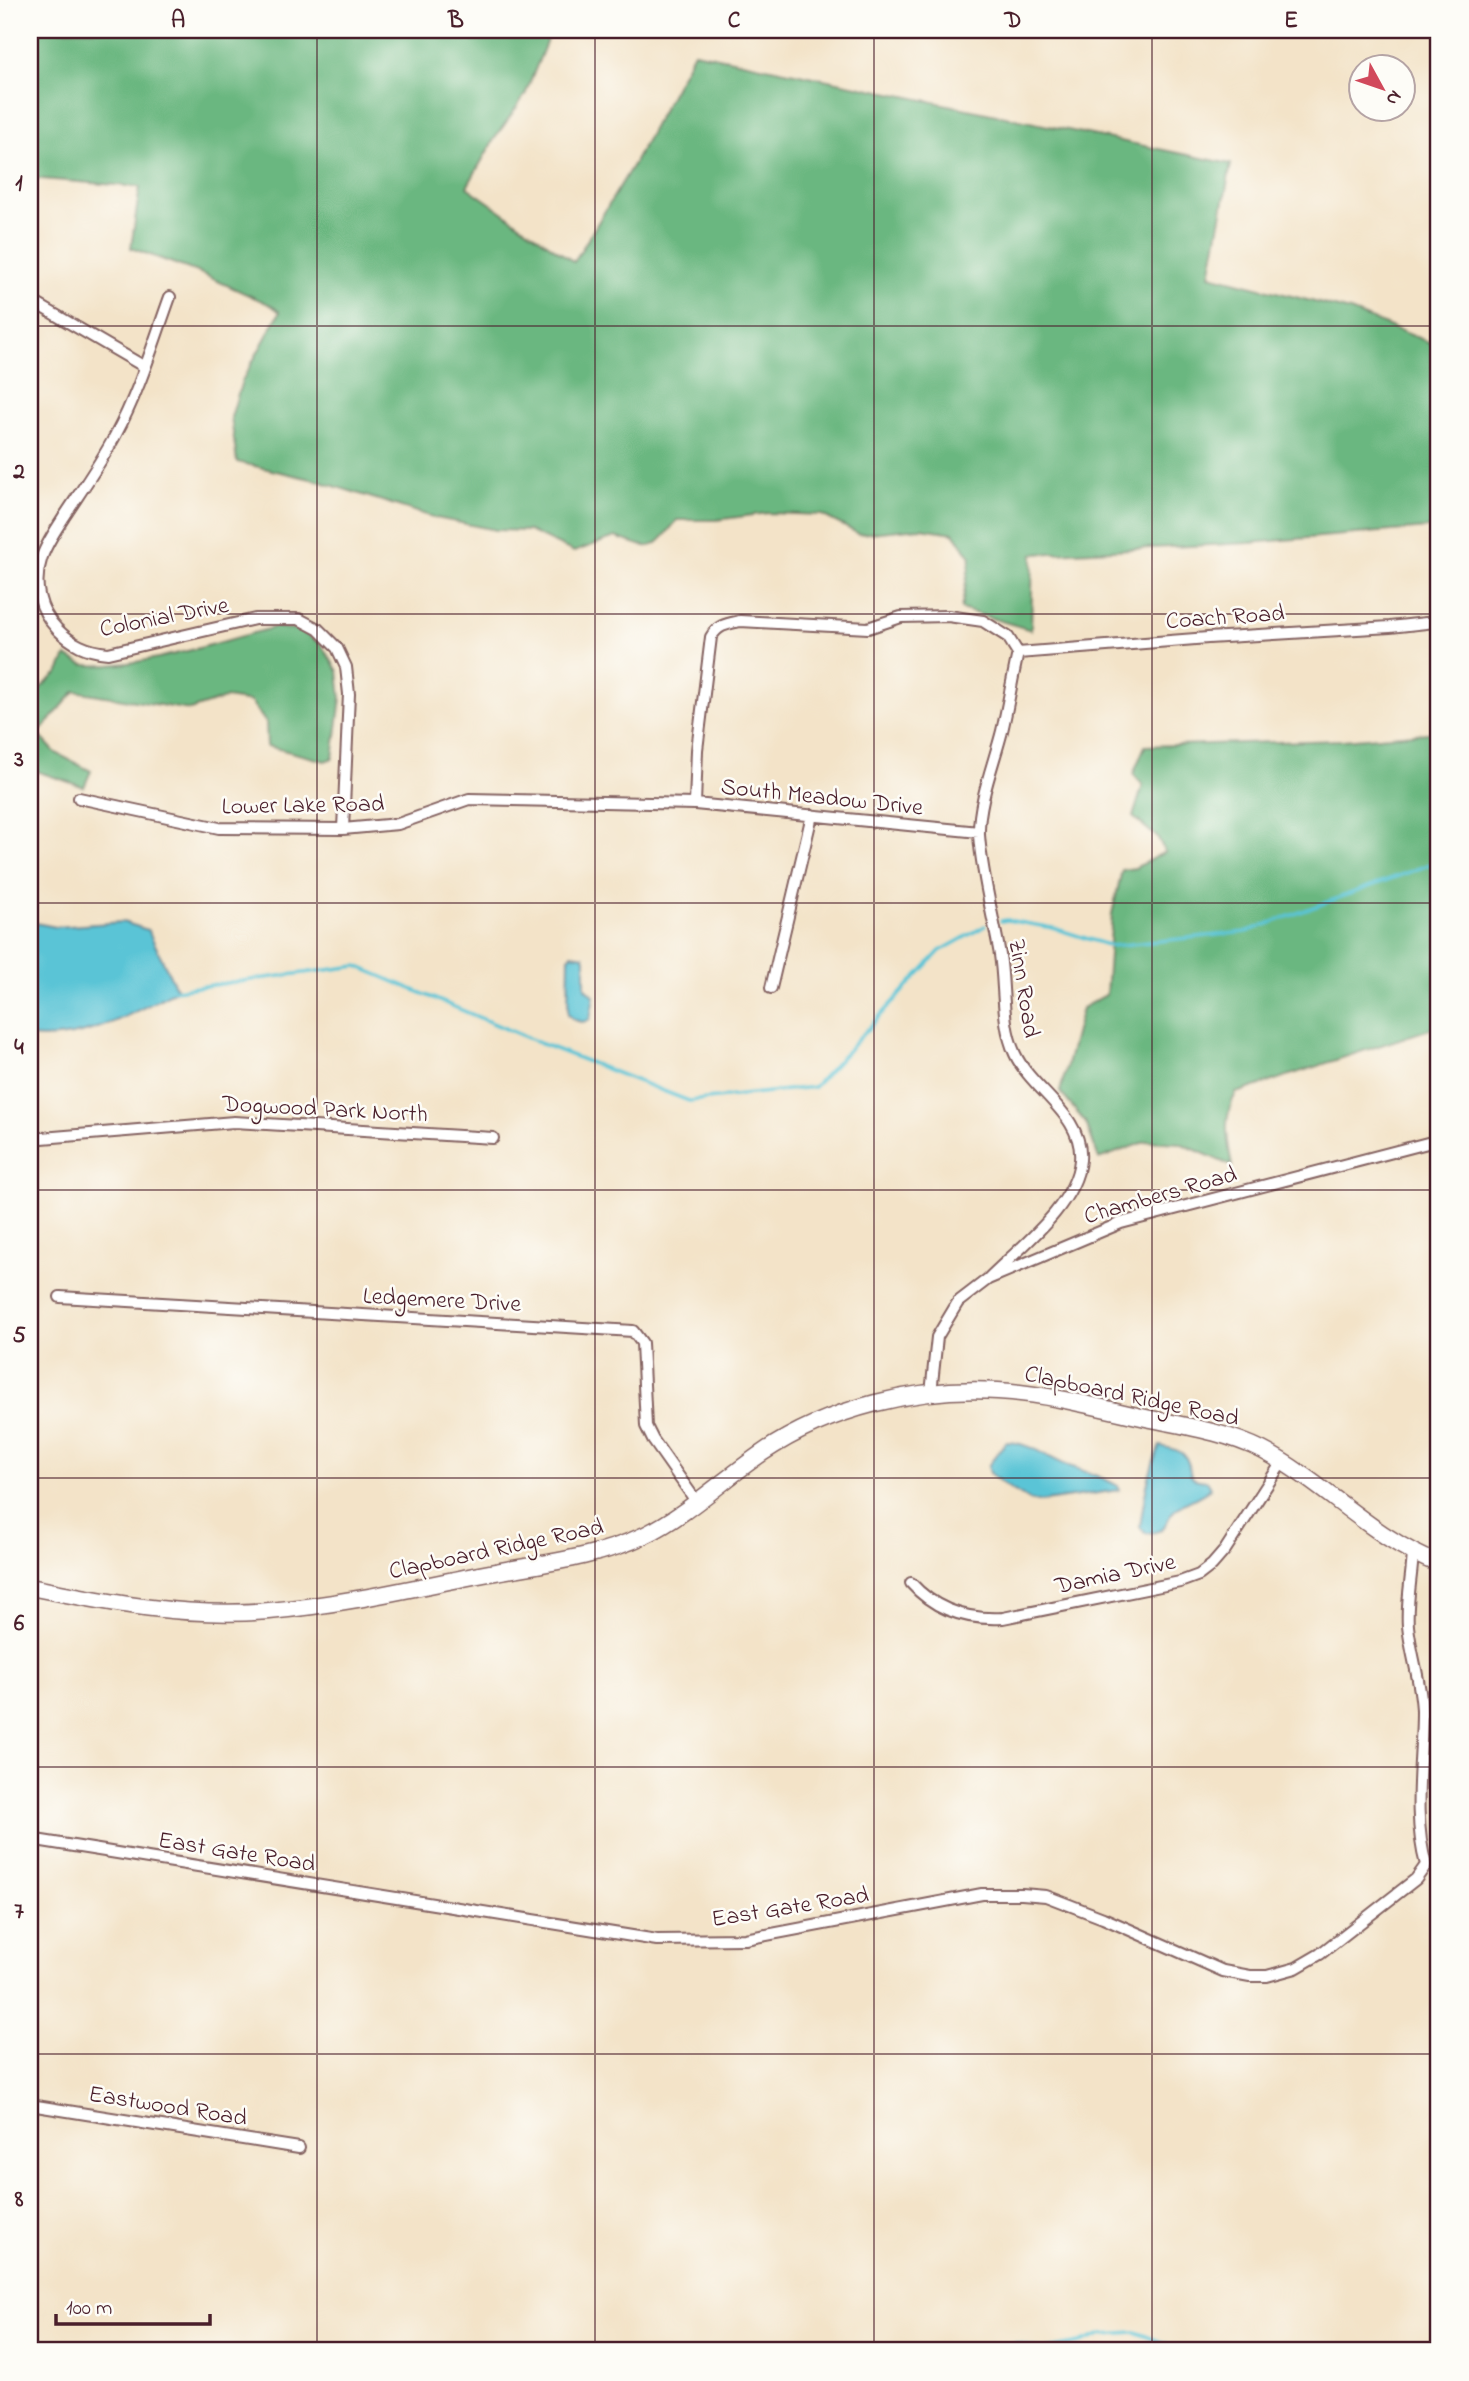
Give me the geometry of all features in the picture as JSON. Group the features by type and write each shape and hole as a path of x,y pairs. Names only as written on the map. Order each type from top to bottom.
{"main road":[{"name":"Clapboard Ridge Road","path":"30,1587 104,1602 173,1611 267,1611 357,1599 607,1550 661,1527 764,1452 794,1433 828,1419 865,1407 931,1393 995,1391 1072,1401 1211,1432 1242,1442 1282,1462 1413,1552 1439,1564"}],"street":[{"name":"Colonial Drive","path":"170,297 135,395 115,436 57,528 41,560 38,591 40,603 52,624 67,639 92,652 108,653 255,620 299,620 318,629 337,648 346,667 349,694 343,829"},
{"path":"30,300 145,367"},
{"name":"South Meadow Drive","path":"979,832 695,804 697,750 711,637 716,629 724,624 740,621 868,628 901,617 947,616 983,621 1008,637 1018,653"},
{"name":"Coach Road","path":"1018,653 1436,622"},
{"name":"Zinn Road","path":"988,1279 1056,1212 1069,1193 1081,1158 1076,1132 1026,1072 1015,1055 1008,1035 1000,954 989,905 979,832 1018,653"},
{"name":"Lower Lake Road","path":"79,798 219,828 343,829 398,824 469,799 695,804"},
{"path":"771,988 812,816"},
{"name":"Dogwood Park North","path":"30,1139 234,1122 493,1138"},
{"name":"Chambers Road","path":"931,1393 937,1337 958,1302 988,1279 1121,1223 1439,1140"},
{"name":"Ledgemere Drive","path":"60,1297 634,1331 642,1343 646,1426 696,1501"},
{"name":"Damia Drive","path":"911,1583 924,1597 955,1613 978,1619 1003,1618 1180,1582 1212,1566 1282,1462"},
{"path":"1413,1552 1408,1629 1422,1709 1418,1805 1426,1865 1439,1867"},
{"name":"East Gate Road","path":"30,1839 657,1940 745,1940 982,1894 1046,1896 1103,1918 1195,1960 1250,1976 1268,1976 1296,1968 1320,1954 1416,1879 1426,1865"},
{"name":"Eastwood Road","path":"30,2105 299,2148"}],"green space":[{"path":"30,30 551,30 525,95 493,141 467,187 574,262 634,163 694,52 1231,164 1210,275 1350,311 1439,346 1439,527 1249,543 1033,554 1031,630 961,609 971,557 954,533 921,528 859,534 822,515 768,513 716,520 677,520 657,543 651,546 615,537 574,552 529,531 496,530 436,518 315,480 237,462 231,417 242,381 280,312 271,305 200,273 131,248 140,187 30,178"},
{"path":"276,627 298,630 320,643 338,671 341,698 333,758 325,761 267,746 266,723 251,702 226,698 190,710 75,691 38,734 56,753 91,771 84,787 30,769 30,697 59,672 66,656 85,665 131,663 181,653"},
{"path":"1439,732 1439,1026 1236,1093 1227,1120 1232,1166 1180,1143 1147,1141 1099,1159 1086,1123 1060,1092 1082,1008 1106,995 1112,914 1122,870 1135,868 1165,852 1158,838 1133,817 1143,785 1133,774 1145,746 1342,740"}],"water":[{"path":"30,922 56,927 123,922 148,930 177,990 125,1017 88,1031 50,1038 30,1037"},
{"path":"572,954 584,956 585,988 594,996 590,1019 584,1022 575,1020 568,1014 569,957"},
{"path":"1006,1442 1032,1448 1118,1486 1119,1490 1038,1502 1029,1500 990,1473 988,1466"},
{"path":"1160,1446 1181,1453 1186,1458 1190,1475 1194,1479 1207,1481 1211,1488 1176,1509 1159,1531 1146,1533 1140,1527 1143,1506 1149,1476"}],"waterway":[{"path":"1001,921 1053,928 1111,946 1246,932 1439,861"},
{"path":"175,990 357,966 542,1044 689,1101 814,1087 940,951 985,926"},
{"path":"987,2351 1017,2344 1043,2350 1080,2343 1103,2334 1135,2332 1185,2351"}]}
